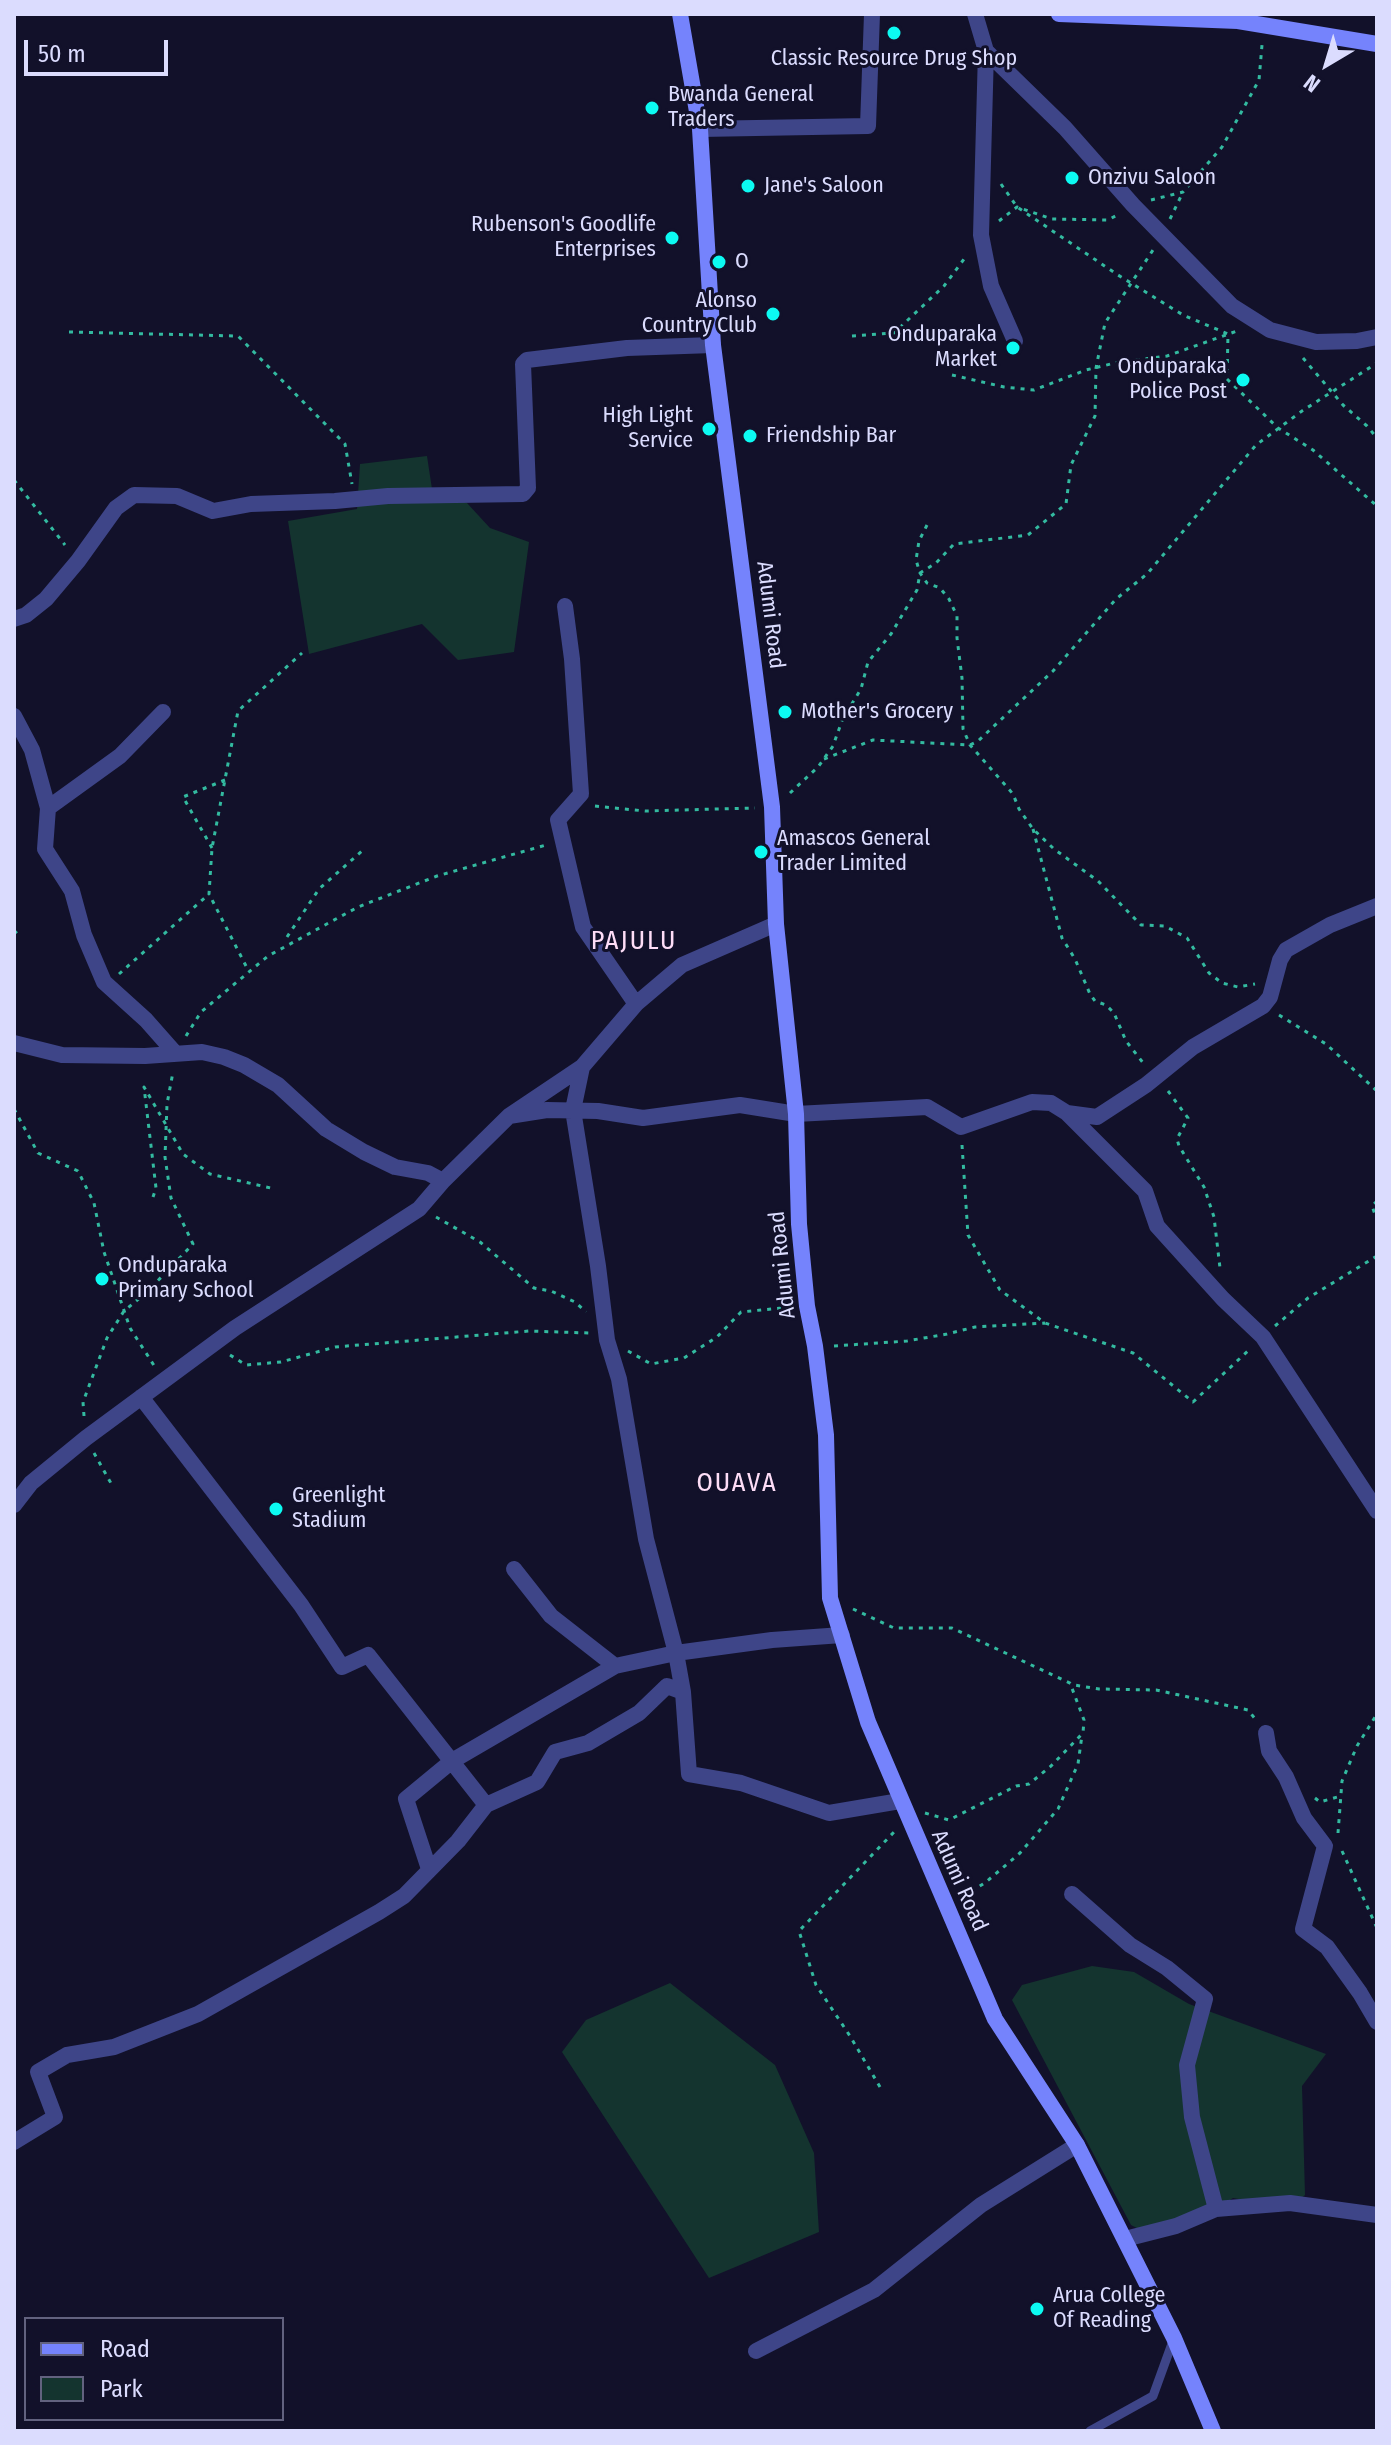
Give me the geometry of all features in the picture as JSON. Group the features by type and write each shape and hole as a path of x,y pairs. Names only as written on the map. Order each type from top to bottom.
{"main road":[{"name":"Adumi Road","path":"680,14 700,129 713,345 772,807 776,924 796,1114 799,1224 807,1306 826,1435 830,1598 868,1722 995,2019 1077,2145 1174,2338 1213,2431"},
{"path":"1059,14 1238,21 1377,44"}],"street":[{"path":"700,129 868,126 872,14"},
{"path":"975,14 986,51 981,235 991,286 1015,341"},
{"path":"986,51 1065,128 1133,205 1232,306 1270,330 1316,342 1377,337"},
{"path":"14,619 36,608 78,561 116,508 134,495 177,496 213,511 251,504 388,496 523,494 528,488 523,364 527,360 627,348 713,345"},
{"path":"565,606 572,659 581,794 558,820 583,927 636,1004"},
{"path":"48,808 120,756 163,712"},
{"path":"14,716 32,750 48,808 45,849 72,891 84,935 107,984 146,1020 176,1054"},
{"path":"1067,1113 1097,1117 1193,1047 1263,1006 1270,997 1280,960 1286,950 1330,925 1377,906"},
{"path":"14,1505 31,1483 86,1438 211,1345 419,1209 509,1116 582,1067 636,1004 682,965 776,924"},
{"path":"14,1043 62,1055 202,1052 244,1065 278,1085 326,1129 364,1152 395,1167 428,1173 443,1181"},
{"path":"582,1067 573,1110 607,1340 619,1379 646,1539 676,1653 683,1692 689,1774 741,1783 829,1813 900,1801"},
{"path":"509,1116 547,1110 573,1110 643,1118 740,1105 796,1114 927,1107 961,1127 1032,1102 1051,1103 1067,1113 1145,1191 1157,1226 1223,1299 1263,1337 1377,1511"},
{"path":"141,1397 301,1605 342,1667 368,1655 486,1805"},
{"path":"514,1569 551,1616 615,1666"},
{"path":"429,1869 406,1799 452,1761 615,1666 676,1653 772,1640 842,1635"},
{"path":"14,2142 55,2117 38,2072 67,2055 114,2047 198,2014 379,1912 404,1896 458,1841 486,1805 537,1782 555,1752 588,1743 639,1713 667,1686 683,1692"},
{"path":"1266,1733 1269,1751 1286,1777 1304,1818 1325,1846 1303,1929 1327,1947 1377,2022"},
{"path":"1072,1894 1130,1945 1167,1968 1205,1999 1187,2065 1192,2117 1216,2209"},
{"path":"756,2351 874,2290 981,2205 1077,2145"},
{"path":"1125,2239 1176,2226 1216,2209 1290,2203 1377,2215"}],"lane":[{"path":"1090,2431 1153,2396 1174,2338"}],"path":[{"path":"590,806 645,811 772,807 803,781 833,746 843,718 861,689 868,662 891,634 917,590 920,573 936,563 954,544 1028,535 1066,504 1071,465 1095,416 1096,368 1105,323 1133,284 1183,192 1222,147 1259,80 1264,25"},
{"path":"999,182 1017,207 1133,284 1183,315 1228,334"},
{"path":"1017,207 1052,219 1108,220 1133,205 1183,192"},
{"path":"852,336 894,333 944,286 981,235 1017,207"},
{"path":"952,375 1004,387 1034,390 1096,368 1167,356 1258,323"},
{"path":"69,332 238,336 345,444 355,499"},
{"path":"1228,334 1227,379 1278,428 1313,450 1377,506"},
{"path":"1300,354 1377,438"},
{"path":"824,759 873,740 970,745 978,741 1053,671 1116,599 1147,574 1256,445 1377,363"},
{"path":"14,480 78,561"},
{"path":"927,525 919,541 916,560 927,583 940,588 957,616 963,729 970,745 1013,794 1033,829 1054,849 1098,881 1141,925 1165,926 1187,938 1209,973 1222,983 1238,987 1255,984 1272,974 1280,960"},
{"path":"246,966 209,894 212,848 238,711 302,653"},
{"path":"212,848 183,797 226,780"},
{"path":"112,1485 86,1438 83,1402 107,1338 124,1311 193,1244 171,1198 165,1157 167,1104 176,1054 201,1012 268,956 358,907 437,876 555,843 558,820"},
{"path":"1033,829 1062,938 1090,994 1114,1013 1126,1041 1188,1118 1177,1139 1204,1187 1214,1217 1223,1299"},
{"path":"287,937 319,889 362,851"},
{"path":"107,984 209,894"},
{"path":"1263,1006 1326,1044 1377,1091"},
{"path":"153,1197 156,1188 144,1087 183,1154 210,1174 275,1189"},
{"path":"14,1109 38,1153 78,1171 94,1203 104,1252 130,1328 164,1380"},
{"path":"961,1127 968,1235 1000,1290 1045,1323 1133,1353 1193,1402 1308,1298 1377,1256"},
{"path":"1377,1201 1372,1206 1377,1220"},
{"path":"419,1209 480,1242 534,1288 551,1291 575,1302 600,1325 607,1340"},
{"path":"211,1345 246,1365 281,1362 335,1347 529,1331 591,1333 651,1364 684,1358 717,1337 741,1312 807,1306"},
{"path":"815,1346 907,1341 975,1327 1045,1323"},
{"path":"830,1598 894,1628 952,1628 1070,1683 1099,1689 1156,1690 1248,1710 1266,1733"},
{"path":"947,1908 986,1882 1020,1853 1058,1809 1078,1764 1083,1733 1084,1720 1070,1683"},
{"path":"1377,1714 1357,1746 1342,1781 1337,1840 1377,1928"},
{"path":"880,2087 816,1985 799,1931 908,1818 925,1813 949,1820 1016,1786 1029,1784 1083,1733"},
{"path":"1312,1796 1320,1802 1341,1796"}],"green space":[{"path":"427,456 432,489 467,503 490,528 529,542 514,652 458,660 422,624 309,654 288,521 357,509 360,464"},
{"path":"1092,1966 1134,1972 1189,2004 1326,2054 1302,2086 1305,2195 1289,2208 1233,2198 1186,2229 1148,2234 1131,2225 1012,2000 1022,1985"},
{"path":"670,1983 775,2065 814,2153 819,2232 709,2278 562,2052 586,2020"}],"place":[{"name":"Classic Resource Drug Shop","path":"894,33"},
{"name":"Bwanda General Traders","path":"652,108"},
{"name":"Onzivu Saloon","path":"1072,178"},
{"name":"Jane's Saloon","path":"748,186"},
{"name":"Rubenson's Goodlife Enterprises","path":"672,238"},
{"name":"O","path":"719,262"},
{"name":"Alonso Country Club","path":"773,314"},
{"name":"Onduparaka Market","path":"1013,348"},
{"name":"Onduparaka Police Post","path":"1243,380"},
{"name":"High Light Service","path":"709,429"},
{"name":"Friendship Bar","path":"750,436"},
{"name":"Mother's Grocery","path":"785,712"},
{"name":"Amascos General Trader Limited","path":"761,852"},
{"name":"Onduparaka Primary School","path":"102,1279"},
{"name":"Greenlight Stadium","path":"276,1509"},
{"name":"Arua College Of Reading","path":"1037,2309"}],"district":[{"name":"PAJULU","path":"634,942"},
{"name":"OUAVA","path":"737,1484"}]}
